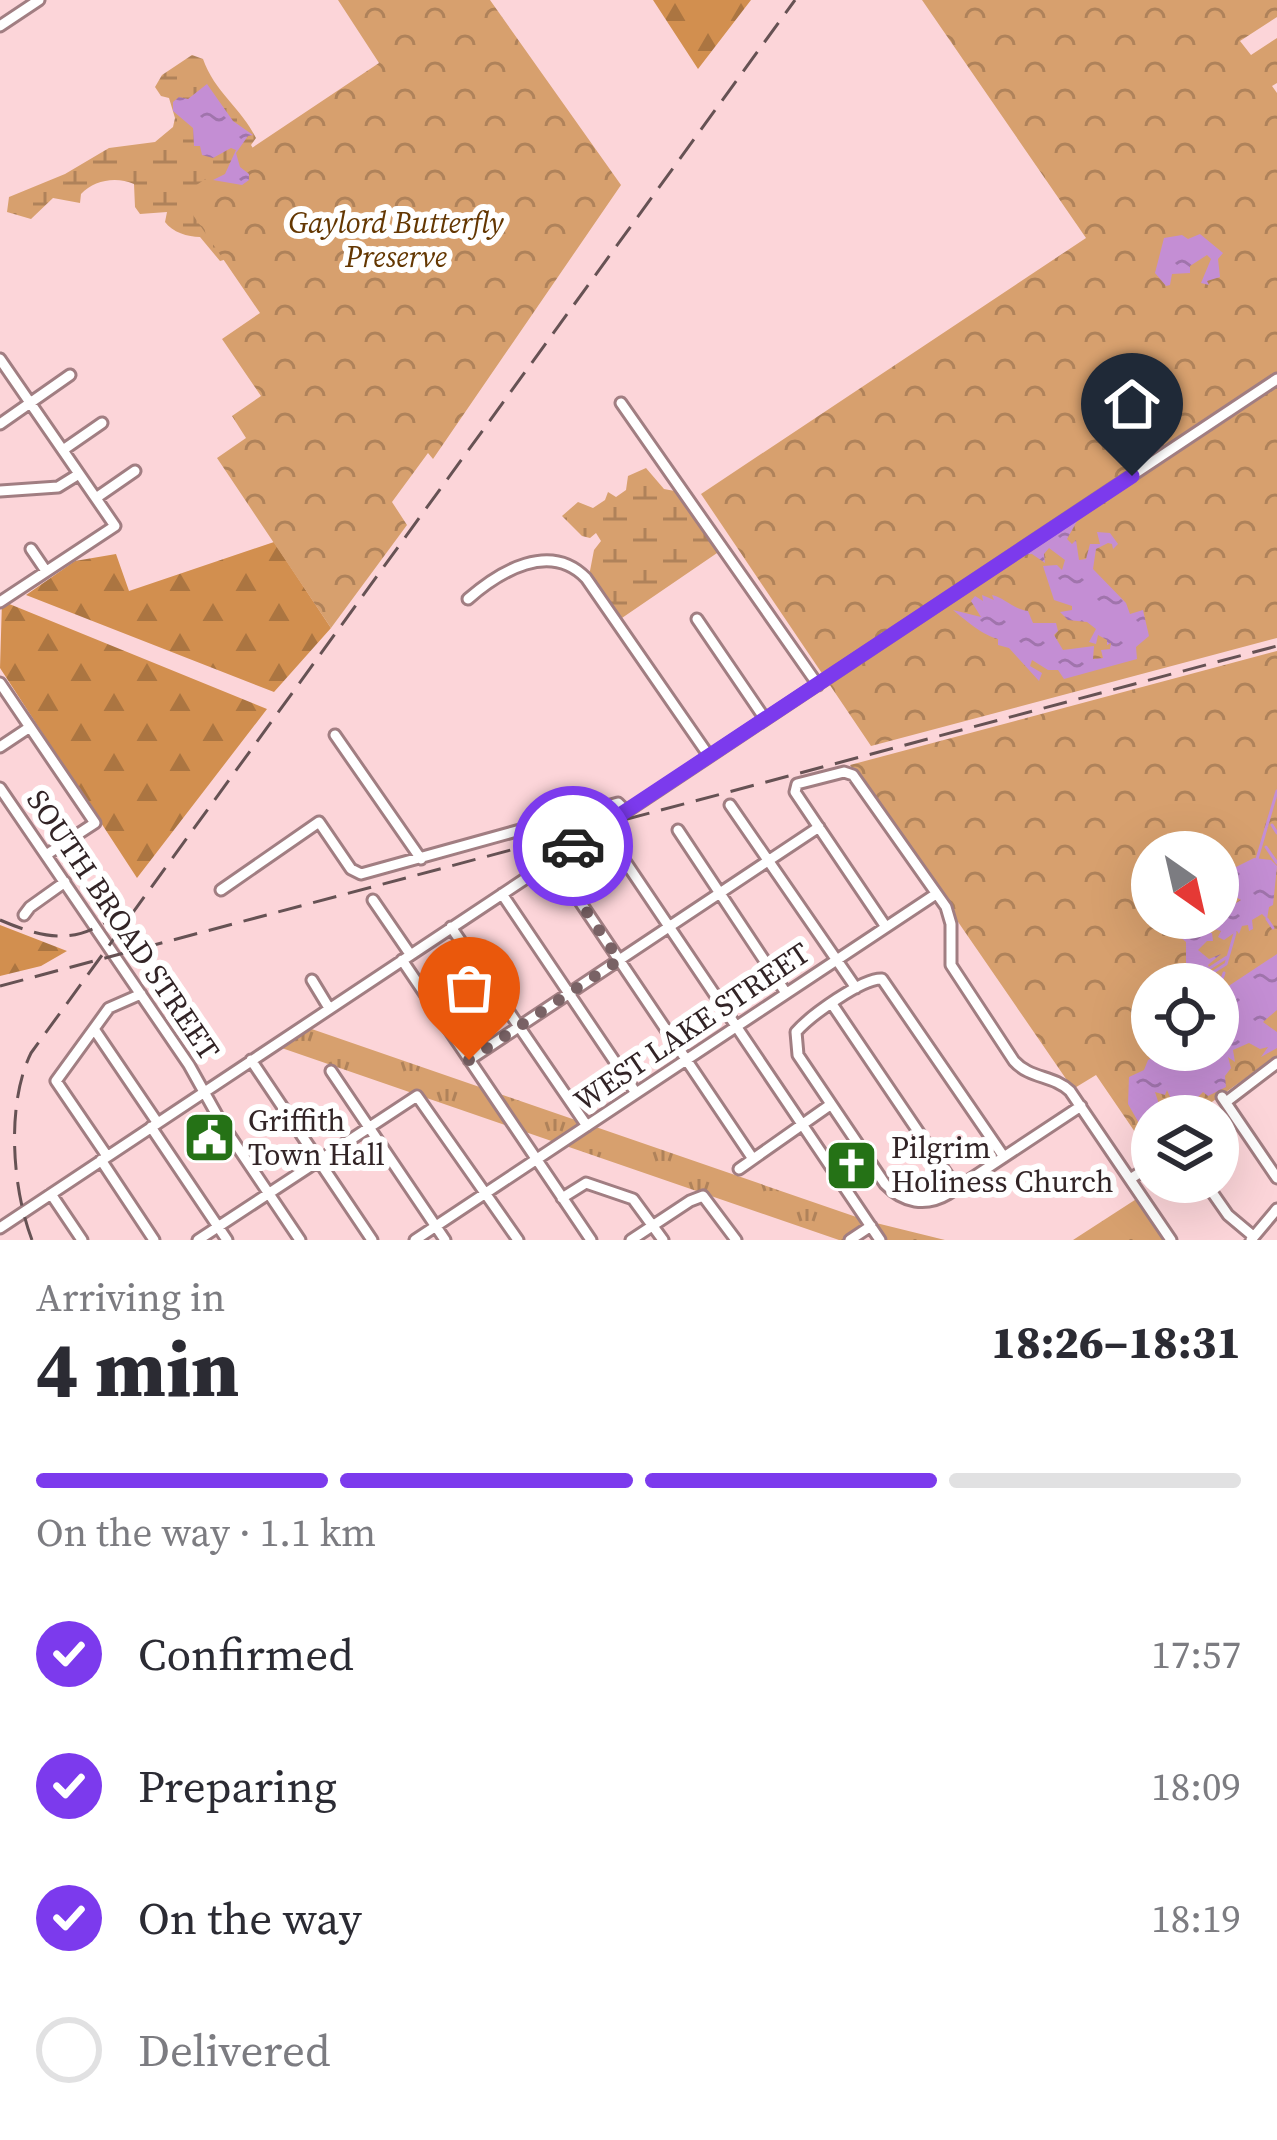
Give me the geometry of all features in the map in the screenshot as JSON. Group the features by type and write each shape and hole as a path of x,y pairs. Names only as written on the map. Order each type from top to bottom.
{"street":[{"path":"0,26 39,0"},
{"path":"0,359 115,526 0,602"},
{"path":"0,424 70,375"},
{"path":"9,1240 0,1228 1277,379"},
{"path":"620,403 818,685"},
{"path":"63,450 102,423"},
{"path":"96,498 135,471"},
{"path":"0,491 61,486 79,474"},
{"path":"31,549 46,572"},
{"path":"468,599 525,564 553,560 574,568 586,578 709,756"},
{"path":"697,619 766,719"},
{"path":"0,683 95,823 46,855"},
{"path":"0,747 30,727"},
{"path":"335,735 421,859"},
{"path":"886,927 795,786 849,772 951,920 948,954 952,969 1014,1061 1029,1074 1064,1085 1171,1240"},
{"name":"SOUTH BROAD STREET","path":"0,788 206,1090 222,1124 300,1240"},
{"path":"220,890 319,822 356,873 616,804 626,811"},
{"path":"730,805 856,988"},
{"path":"602,827 880,1240"},
{"path":"469,1060 819,827"},
{"path":"678,830 786,993"},
{"path":"552,860 753,1159"},
{"path":"24,915 65,882"},
{"path":"502,894 636,1093"},
{"name":"WEST LAKE STREET","path":"415,1240 936,894"},
{"path":"373,900 469,1060 590,1240"},
{"path":"452,927 586,1126"},
{"path":"1004,1157 880,979 856,988 801,1025 794,1040 798,1055 897,1195 928,1203 957,1189 1081,1106"},
{"path":"312,980 329,1008"},
{"path":"141,994 109,1008 56,1081 154,1240"},
{"path":"832,1004 957,1189"},
{"path":"94,1029 227,1240"},
{"path":"251,1060 372,1240"},
{"path":"1277,1063 1224,1100 1277,1178"},
{"path":"331,1071 445,1240"},
{"path":"199,1240 419,1096 518,1240"},
{"path":"739,1169 832,1107"},
{"path":"562,1198 582,1184 591,1184 633,1199 663,1240"},
{"path":"51,1194 82,1240"},
{"path":"631,1240 703,1196 736,1240"},
{"path":"1220,1203 1252,1238 1277,1209"},
{"path":"850,1240 871,1226"}],"green space":[{"name":"Gaylord Butterfly Preserve","path":"338,0 490,0 621,185 433,459 428,453 392,502 407,525 331,628 217,458 246,438 232,416 261,396 222,339 260,313 180,196 379,63"},
{"path":"653,0 751,0 698,69"},
{"path":"922,0 1277,0 1277,17 1240,41 1251,55 1277,38 1277,83 1272,86 1277,93 1277,638 871,746 701,494 1086,238"},
{"path":"192,55 203,59 250,127 256,138 251,145 260,160 227,259 220,261 200,237 172,229 165,222 167,212 140,214 134,184 127,182 92,185 81,194 80,203 53,198 31,219 7,212 9,197 65,174 109,148 155,142 173,127 169,98 155,87 162,75"},
{"path":"646,468 664,489 680,492 720,551 619,620 589,576 594,550 601,541 596,533 590,538 582,536 562,516 578,502 593,508 608,492 616,497 626,490 628,476"},
{"path":"274,542 331,628 274,692 26,595 75,561 116,554 129,591"},
{"path":"2,601 267,709 137,878 0,668"},
{"path":"1277,651 1277,1056 1222,1095 1131,1095 1131,1126 1096,1075 1073,1089 850,765"},
{"path":"0,925 67,951 41,966 0,976"},
{"path":"303,1026 868,1221 945,1240 876,1240 858,1233 839,1240 273,1045"},
{"path":"1131,1202 1146,1203 1171,1240 1073,1240"}],"water":[{"path":"207,84 233,121 253,135 236,153 240,167 249,174 242,185 213,180 225,174 236,150 213,158 202,155 200,146 194,146 193,128 173,111 179,97 188,99"},
{"path":"1200,234 1223,253 1218,259 1220,277 1207,281 1209,285 1201,283 1211,259 1207,255 1190,266 1190,273 1172,274 1166,286 1155,273 1164,238 1182,235 1188,239"},
{"path":"1126,483 1081,514 1067,539 1072,544 1076,540 1079,560 1086,559 1090,544 1100,544 1097,532 1110,533 1118,544 1113,549 1108,543 1096,549 1093,569 1126,603 1130,614 1143,610 1149,636 1136,647 1137,659 1064,679 1058,670 1032,660 1030,666 1042,673 1039,681 1009,648 998,645 998,639 953,610 981,617 971,601 975,596 983,601 982,595 994,600 992,595 997,596 1028,611 1033,623 1056,623 1054,635 1063,650 1094,646 1093,659 1103,658 1101,650 1110,649 1111,643 1107,645 1098,635 1096,644 1089,642 1096,629 1087,622 1068,620 1060,612 1072,606 1054,600 1043,566 1057,565 1062,570 1065,560 1049,548 1045,563 1032,554 1021,555 927,616"},
{"path":"1254,858 1271,860 1277,866 1267,919 1262,914 1252,920 1253,929 1242,926 1239,934 1241,900 1239,866"},
{"path":"1182,939 1213,939 1198,950 1209,959 1221,954 1210,963 1186,963"},
{"path":"1277,954 1277,1010 1263,1022 1277,1032 1277,1048 1261,1057 1268,1047 1260,1049 1249,1043 1239,1047 1239,979"},
{"path":"1142,1071 1229,1071 1226,1087 1210,1095 1169,1095 1167,1090 1165,1095 1131,1095 1131,1109 1129,1077"}],"waterway":[{"path":"1257,859 1277,791"},
{"path":"1272,825 1277,833"},
{"path":"1266,847 1277,863"},
{"path":"1267,919 1273,928"},
{"path":"1226,963 1233,939"},
{"path":"1218,963 1227,957"}],"railway":[{"path":"32,1240 20,1196 15,1146 18,1096 31,1053 795,0"},
{"path":"0,986 1277,646"},
{"path":"0,920 37,933 68,936 97,927 130,905"}],"way so far":[{"path":"469,1060 619,960 552,860 573,846"}],"place":[{"name":"Griffith Town Hall","path":"209,1138"},
{"name":"Pilgrim Holiness Church","path":"852,1165"}],"route":[{"path":"573,846 1132,476"}]}
